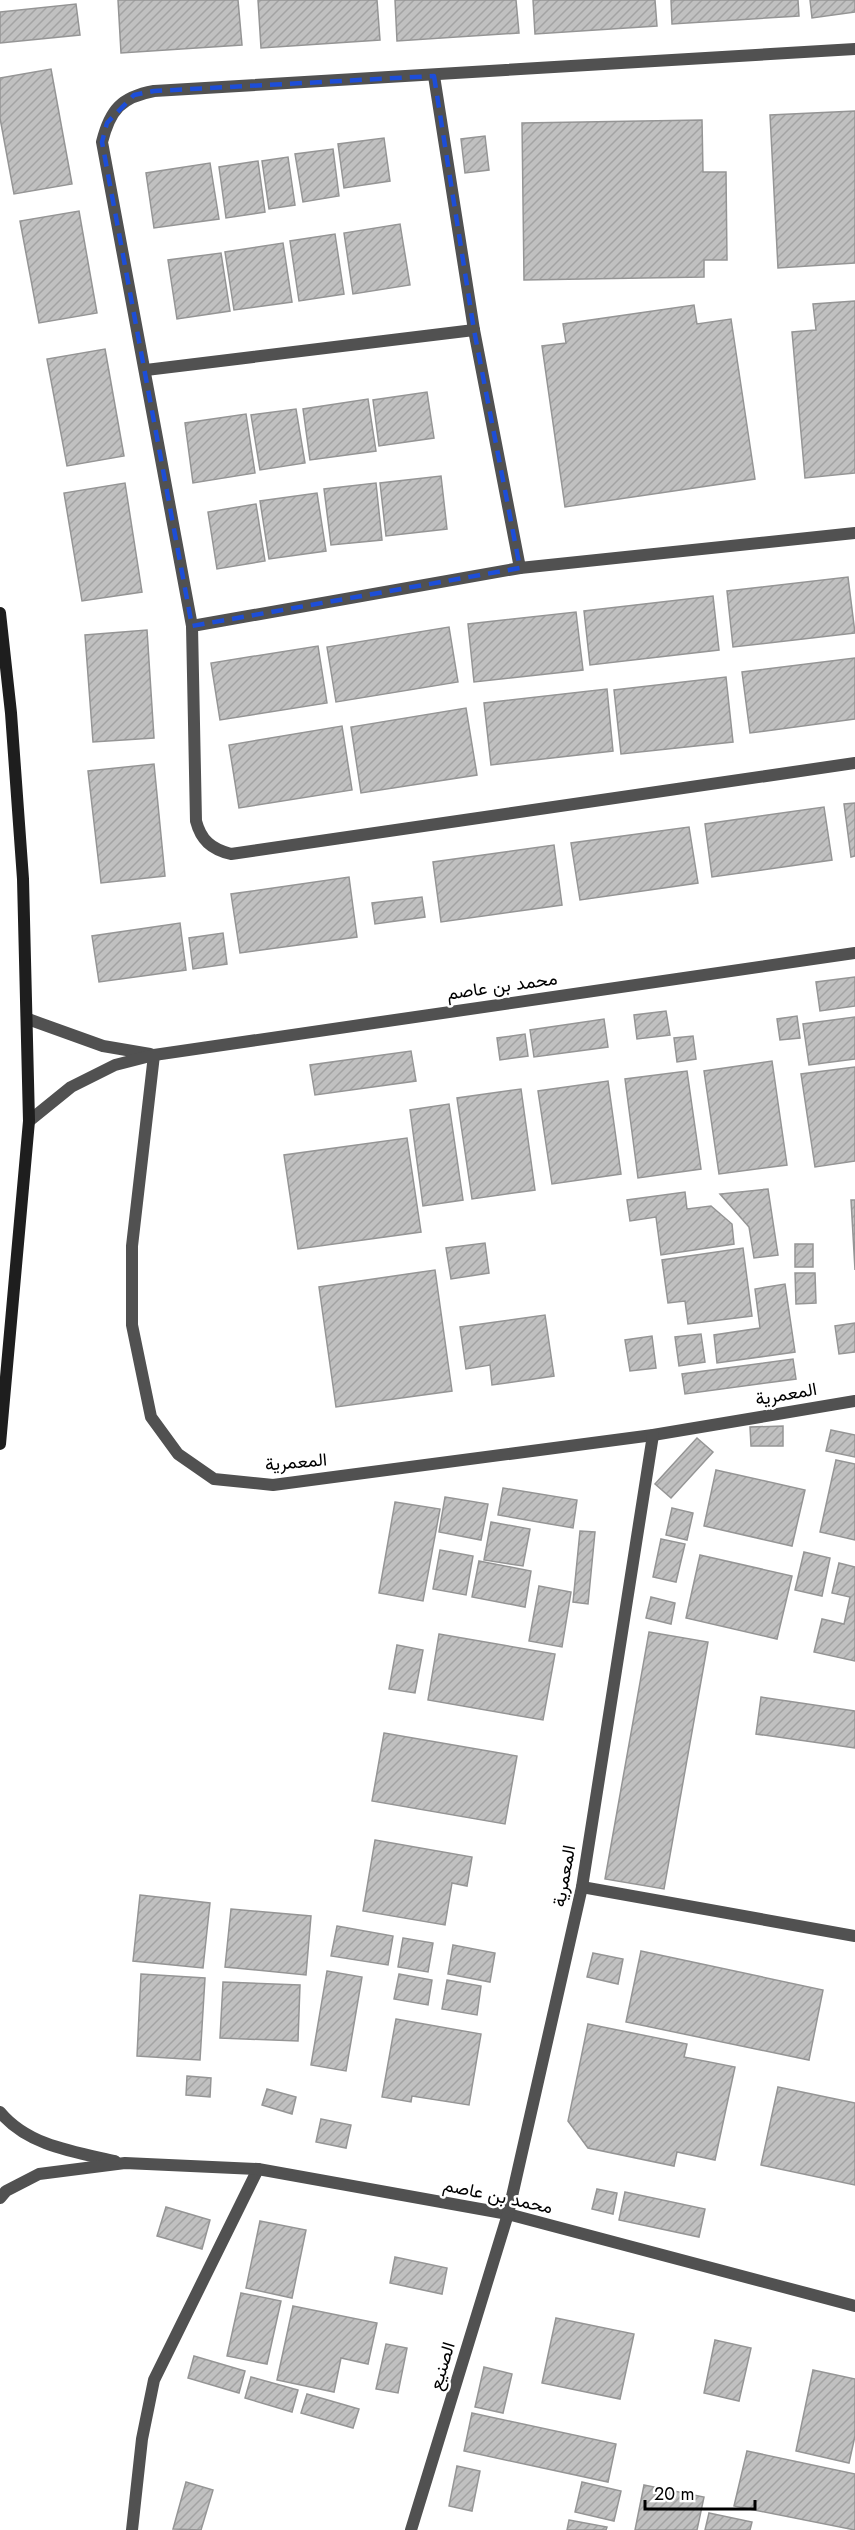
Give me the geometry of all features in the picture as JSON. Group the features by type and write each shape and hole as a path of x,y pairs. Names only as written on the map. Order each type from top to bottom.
{"main road":[{"path":"0,613 23,879 29,1121 0,1444"}],"street":[{"path":"855,49 154,91 134,95 118,106 107,123 102,142 192,626 195,821 199,833 207,844 218,851 231,854 855,763"},
{"path":"434,76 474,330 520,568"},
{"path":"146,370 474,330"},
{"path":"192,626 520,568 855,533"},
{"name":"محمد بن عاصم","path":"29,1121 71,1087 115,1065 154,1055 855,953"},
{"name":"محمد بن عاصم","path":"28,1019 71,1037 103,1046 154,1055"},
{"name":"المعمرية","path":"154,1055 132,1246 132,1325 150,1417 178,1454 214,1479 273,1485 653,1435 855,1401"},
{"name":"المعمرية","path":"508,2214 582,1887 653,1435"},
{"path":"582,1887 855,1936"},
{"name":"محمد بن عاصم","path":"0,2112 8,2122 45,2145 125,2163"},
{"name":"محمد بن عاصم","path":"0,2198 6,2191 39,2174 125,2163 258,2169 508,2214 855,2306"},
{"path":"132,2530 142,2439 154,2380 213,2265 258,2169"},
{"name":"الصنيع","path":"411,2530 508,2214"}],"highlighted area":[{"path":"434,76 474,330 520,568 192,626 102,142 107,123 134,95 154,91"}],"building":[{"path":"118,0 238,0 242,45 121,53"},
{"path":"258,0 377,0 380,40 261,48"},
{"path":"395,0 516,0 519,33 397,41"},
{"path":"533,0 655,0 657,26 535,34"},
{"path":"671,0 798,0 799,16 672,24"},
{"path":"810,0 855,0 855,12 812,18"},
{"path":"76,4 80,35 0,43 0,12"},
{"path":"51,69 72,184 14,194 0,118 0,78"},
{"path":"855,111 855,263 778,268 770,115"},
{"path":"702,120 703,172 726,172 727,260 704,260 704,277 524,280 522,123"},
{"path":"485,136 489,170 465,173 461,139"},
{"path":"384,138 390,181 344,188 338,144"},
{"path":"333,149 339,196 303,202 295,154"},
{"path":"288,157 295,205 269,209 262,161"},
{"path":"258,161 265,212 226,218 219,167"},
{"path":"210,163 219,219 154,228 146,173"},
{"path":"79,211 97,313 39,323 20,221"},
{"path":"400,224 410,285 353,294 344,233"},
{"path":"335,234 344,294 299,301 290,241"},
{"path":"283,243 292,302 234,310 225,252"},
{"path":"221,253 230,311 177,319 168,260"},
{"path":"855,301 855,473 805,478 792,332 816,330 813,304"},
{"path":"694,305 697,324 731,319 755,479 565,507 542,346 566,343 563,324"},
{"path":"105,349 124,456 67,466 47,359"},
{"path":"427,392 434,438 379,446 373,400"},
{"path":"368,399 376,451 310,460 303,409"},
{"path":"296,409 305,463 260,470 251,415"},
{"path":"246,414 255,473 193,483 185,423"},
{"path":"441,476 447,529 386,536 380,483"},
{"path":"125,483 142,592 82,601 64,493"},
{"path":"376,483 382,540 331,545 324,489"},
{"path":"317,493 326,551 269,559 260,501"},
{"path":"256,504 265,561 217,569 208,512"},
{"path":"848,577 855,633 733,647 727,591"},
{"path":"713,596 719,650 590,665 584,611"},
{"path":"576,612 583,670 474,682 468,624"},
{"path":"449,627 458,682 336,702 327,647"},
{"path":"147,630 154,738 93,742 85,635"},
{"path":"318,646 327,703 220,720 211,663"},
{"path":"855,658 855,719 750,733 742,672"},
{"path":"726,677 733,742 621,754 614,690"},
{"path":"607,689 613,751 491,765 484,703"},
{"path":"466,708 477,775 361,793 351,727"},
{"path":"342,726 352,790 239,808 229,745"},
{"path":"154,764 165,876 101,883 88,771"},
{"path":"855,803 855,856 851,857 844,804"},
{"path":"824,807 832,860 712,877 705,824"},
{"path":"689,827 698,883 580,900 571,843"},
{"path":"554,845 562,905 441,922 433,862"},
{"path":"349,877 357,937 240,953 231,894"},
{"path":"422,897 425,917 375,924 372,903"},
{"path":"180,923 186,970 99,982 92,936"},
{"path":"223,933 227,964 193,969 189,938"},
{"path":"855,977 855,1006 820,1011 816,982"},
{"path":"666,1011 670,1035 637,1039 634,1015"},
{"path":"797,1016 800,1038 780,1040 777,1019"},
{"path":"855,1017 855,1059 809,1065 803,1024"},
{"path":"604,1019 608,1047 534,1057 530,1030"},
{"path":"525,1034 528,1056 500,1060 497,1038"},
{"path":"693,1036 696,1059 677,1062 674,1038"},
{"path":"411,1051 416,1081 315,1095 310,1065"},
{"path":"772,1061 787,1165 719,1174 704,1071"},
{"path":"855,1067 855,1161 815,1167 801,1074"},
{"path":"687,1071 701,1169 638,1178 625,1079"},
{"path":"608,1081 621,1174 552,1184 538,1091"},
{"path":"521,1089 535,1190 472,1199 457,1098"},
{"path":"449,1104 463,1200 423,1206 410,1110"},
{"path":"407,1138 421,1232 298,1249 284,1155"},
{"path":"768,1189 778,1255 754,1258 749,1227 720,1194"},
{"path":"685,1192 687,1209 711,1206 732,1224 734,1244 661,1255 656,1217 630,1221 627,1200"},
{"path":"851,1200 855,1200 855,1270"},
{"path":"485,1243 489,1273 451,1279 446,1248"},
{"path":"795,1244 813,1244 813,1267 795,1267"},
{"path":"743,1248 752,1316 688,1324 685,1301 668,1303 662,1260"},
{"path":"435,1270 452,1391 336,1407 319,1287"},
{"path":"795,1273 815,1273 816,1303 796,1304"},
{"path":"785,1284 795,1352 717,1363 714,1335 760,1328 755,1289"},
{"path":"545,1315 554,1376 492,1385 490,1365 466,1369 460,1327"},
{"path":"855,1323 855,1352 839,1354 835,1326"},
{"path":"701,1334 705,1362 679,1366 675,1337"},
{"path":"652,1336 656,1368 630,1371 625,1340"},
{"path":"793,1359 796,1379 685,1394 682,1374"},
{"path":"783,1426 783,1446 751,1446 750,1427"},
{"path":"831,1430 855,1435 855,1457 826,1451"},
{"path":"697,1438 713,1452 671,1498 655,1484"},
{"path":"836,1460 855,1464 855,1540 820,1532"},
{"path":"716,1470 805,1490 792,1546 704,1526"},
{"path":"503,1488 577,1500 573,1528 498,1515"},
{"path":"445,1497 488,1504 481,1540 439,1532"},
{"path":"395,1502 440,1509 423,1601 379,1593"},
{"path":"672,1508 693,1513 687,1540 666,1535"},
{"path":"491,1522 530,1529 523,1566 484,1560"},
{"path":"580,1531 595,1532 588,1604 573,1602"},
{"path":"661,1539 685,1544 676,1582 653,1577"},
{"path":"440,1550 473,1556 466,1595 433,1589"},
{"path":"804,1552 830,1558 822,1596 795,1590"},
{"path":"700,1555 792,1576 777,1639 686,1618"},
{"path":"479,1561 531,1571 525,1607 472,1597"},
{"path":"839,1563 855,1567 855,1661 814,1652 822,1619 844,1624 850,1597 832,1593"},
{"path":"539,1586 571,1592 562,1647 529,1641"},
{"path":"651,1597 675,1603 671,1624 646,1618"},
{"path":"649,1632 708,1642 664,1889 605,1879"},
{"path":"439,1634 555,1654 543,1720 428,1700"},
{"path":"397,1645 423,1650 415,1693 389,1689"},
{"path":"761,1697 855,1711 855,1748 756,1734"},
{"path":"384,1733 517,1756 505,1824 372,1801"},
{"path":"375,1840 472,1857 467,1886 452,1883 445,1925 363,1911"},
{"path":"140,1895 210,1903 203,1968 133,1961"},
{"path":"231,1909 311,1916 306,1975 225,1967"},
{"path":"337,1926 393,1936 388,1965 331,1956"},
{"path":"403,1938 433,1943 428,1972 398,1967"},
{"path":"453,1945 495,1953 490,1982 448,1974"},
{"path":"641,1951 823,1990 809,2060 626,2022"},
{"path":"593,1953 623,1959 618,1984 587,1977"},
{"path":"327,1971 362,1977 346,2071 311,2065"},
{"path":"141,1974 205,1978 200,2060 137,2056"},
{"path":"399,1974 432,1980 428,2005 394,1999"},
{"path":"447,1980 481,1986 477,2015 442,2009"},
{"path":"223,1982 300,1985 298,2041 220,2038"},
{"path":"396,2019 481,2034 469,2105 412,2096 411,2102 382,2097"},
{"path":"588,2024 687,2044 684,2057 735,2067 715,2160 677,2152 674,2166 588,2148 568,2121"},
{"path":"187,2076 211,2078 210,2097 186,2095"},
{"path":"778,2087 855,2103 855,2185 761,2165"},
{"path":"267,2089 296,2097 292,2114 262,2105"},
{"path":"321,2119 351,2125 346,2148 316,2142"},
{"path":"597,2189 617,2193 613,2214 592,2209"},
{"path":"625,2192 705,2209 699,2237 619,2220"},
{"path":"166,2207 210,2220 202,2249 157,2236"},
{"path":"260,2221 306,2230 292,2298 246,2288"},
{"path":"395,2257 447,2268 442,2294 390,2283"},
{"path":"241,2293 281,2301 267,2364 227,2356"},
{"path":"293,2306 377,2323 368,2364 341,2358 334,2392 277,2380"},
{"path":"556,2318 634,2334 620,2399 542,2383"},
{"path":"715,2340 751,2348 739,2401 704,2393"},
{"path":"386,2344 407,2348 398,2393 376,2389"},
{"path":"194,2356 245,2371 239,2393 188,2378"},
{"path":"484,2367 512,2374 503,2413 475,2407"},
{"path":"813,2370 855,2379 855,2436 849,2463 796,2451"},
{"path":"251,2377 298,2390 292,2412 245,2398"},
{"path":"307,2394 359,2409 353,2428 301,2413"},
{"path":"472,2413 616,2444 608,2482 464,2451"},
{"path":"747,2451 855,2474 855,2530 734,2506"},
{"path":"457,2466 480,2471 472,2511 449,2506"},
{"path":"186,2482 213,2490 201,2530 173,2529"},
{"path":"582,2482 621,2491 614,2521 575,2512"},
{"path":"644,2485 704,2497 697,2530 635,2530"},
{"path":"709,2513 752,2522 750,2530 705,2530"},
{"path":"569,2520 607,2527 606,2530 567,2530"}]}
